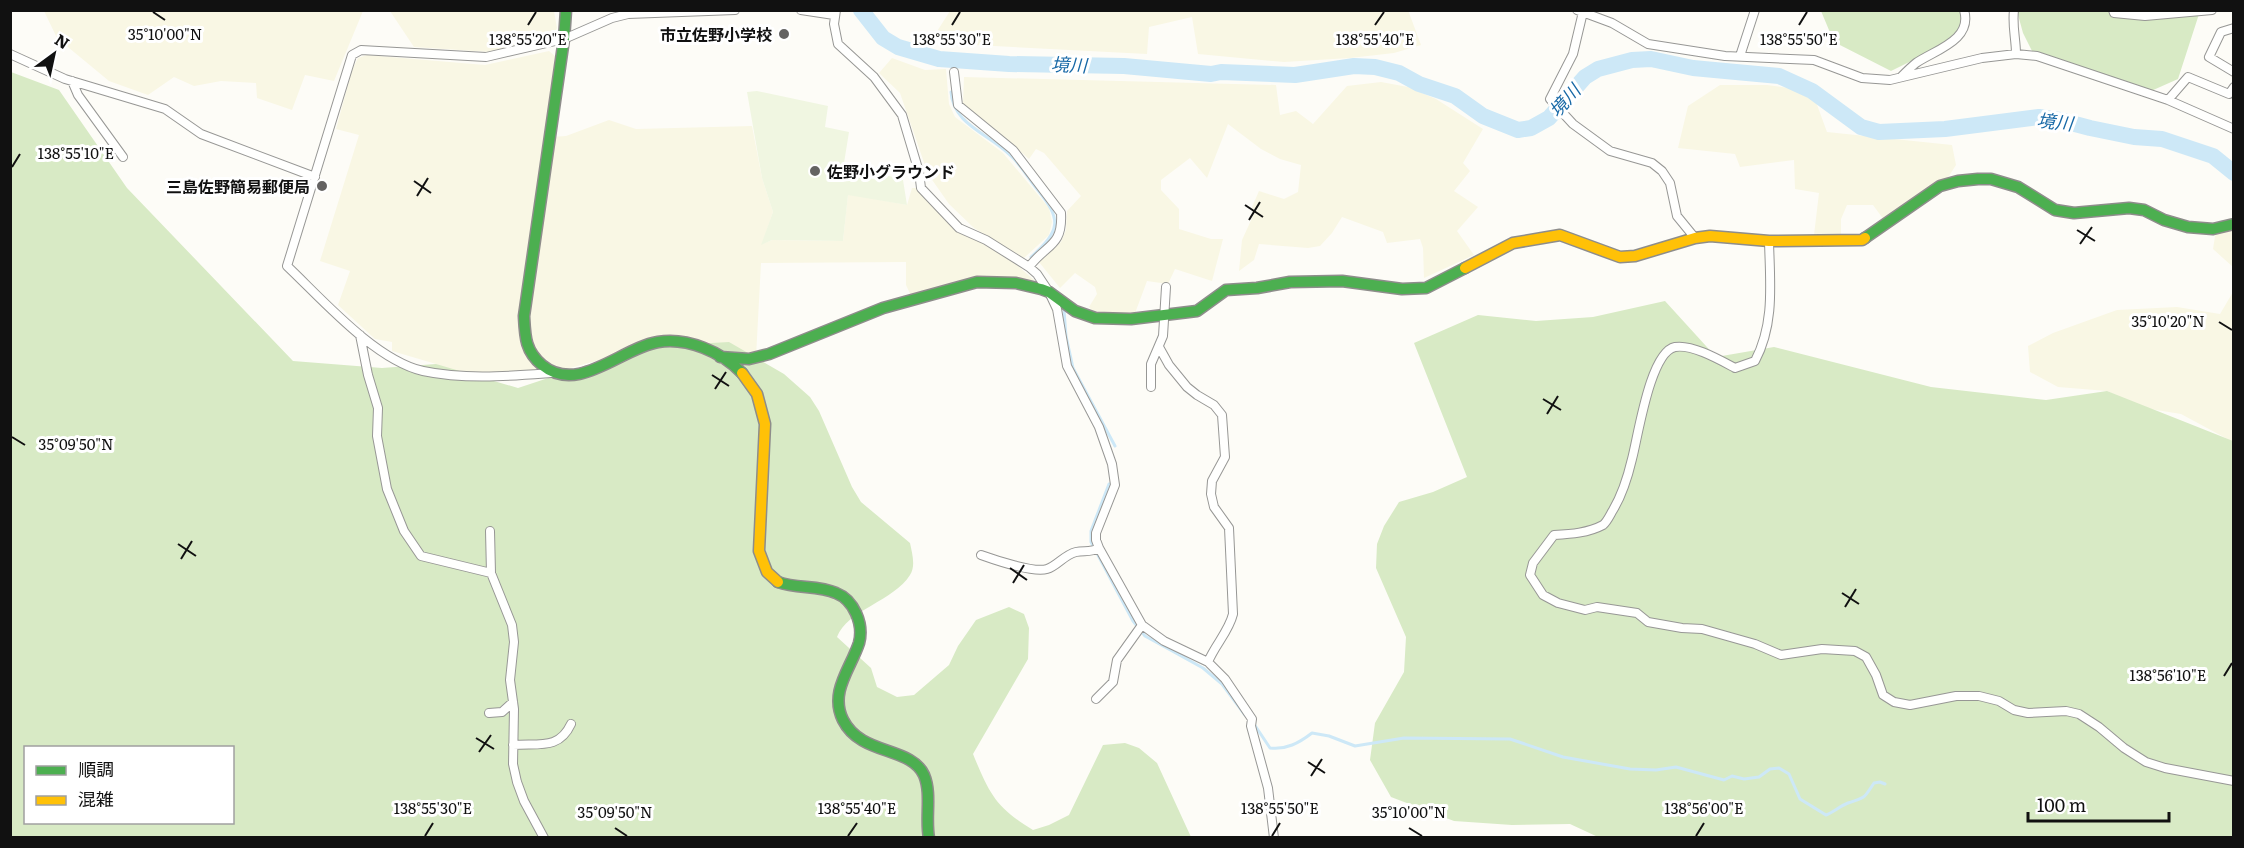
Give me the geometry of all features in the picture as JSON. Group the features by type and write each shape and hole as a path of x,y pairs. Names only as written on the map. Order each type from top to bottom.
{"street":[{"path":"551,373 541,364 525,342 524,316 564,39 566,10"},
{"path":"735,10 628,14 612,18 564,39 486,57 361,50 352,55 287,266 360,335 387,355 422,371 496,376 551,373 575,375 658,342 692,344 734,366 750,384 761,402 765,419 759,539 760,557 766,572 777,583 792,589 828,590 837,593 847,599 855,609 860,641 842,680 838,696 839,710 845,726 855,736 867,744 909,759 918,765 925,776 926,827 929,837"},
{"path":"801,10 835,13 838,44 874,77 902,115 919,172 921,188 959,228 986,240 1029,267 1037,274 1049,292 1057,309 1067,366 1099,427 1112,464 1115,484 1096,533 1096,550 1140,628 1208,662 1225,679 1252,723 1268,788 1274,837"},
{"path":"1740,56 1755,10"},
{"path":"1900,78 1914,64 1951,43 1963,32 1967,19 1964,10"},
{"path":"2014,10 2016,54"},
{"path":"2113,10 2115,13 2145,16 2212,10"},
{"path":"1695,238 1677,216 1670,183 1662,171 1652,164 1610,151 1573,124 1550,99 1573,54 1580,11 1612,23 1648,44 1725,56 1814,60 1862,78 1890,80 1982,58 2016,54 2055,61 2168,100 2234,129"},
{"path":"2234,28 2221,32 2209,57 2234,72"},
{"path":"10,54 72,81 165,109 201,134 315,177"},
{"path":"954,72 958,105 1013,150 1061,213 1062,226 1059,237 1029,267"},
{"path":"2168,100 2188,77 2229,94 2234,87"},
{"path":"72,81 78,95 123,157"},
{"path":"720,357 749,359 769,354 883,308 977,282 1016,283 1049,292 1075,310 1095,318 1131,319 1197,311 1226,290 1257,288 1290,282 1342,281 1402,289 1426,288 1513,243 1560,235 1620,257 1635,256 1695,238 1710,236 1769,241 1862,240 1940,186 1978,179 1991,179 2018,187 2055,210 2074,213 2129,208 2144,210 2164,220 2188,226 2213,229 2234,224"},
{"path":"1769,241 1770,316 1764,344 1755,361 1735,368 1703,352 1676,347 1668,351 1655,370 1650,383 1632,462 1618,501 1605,524 1580,533 1554,535 1533,564 1530,575 1543,595 1558,603 1585,610 1597,607 1637,613 1648,622 1702,629 1755,644 1781,655 1822,649 1856,651 1866,657 1883,694 1894,702 1910,705 1956,696 1979,696 1999,701 2014,710 2028,713 2066,711 2079,714 2146,762 2165,768 2234,781"},
{"path":"1150,387 1151,364 1162,336 1166,287"},
{"path":"360,335 368,375 378,408 377,436 381,464 387,489 404,531 421,556 491,573"},
{"path":"1159,347 1169,365 1187,387 1214,405 1222,415 1225,457 1212,481 1211,494 1214,507 1229,528 1233,614 1231,623 1218,641 1208,662"},
{"path":"490,531 491,573 512,625 514,642 510,680 513,702 513,764 517,782 544,837"},
{"path":"981,555 1002,563 1041,570 1048,569 1064,557 1076,552 1096,550"},
{"path":"1096,699 1113,682 1117,660 1140,628"},
{"path":"489,713 499,713 513,702"},
{"path":"513,745 557,742 566,735 571,724"}],"shaded area":[{"path":"1408,10 1421,45 1394,53 1284,62 1198,54 1192,17 1149,27 1147,54 956,44 934,36 950,11"},
{"path":"44,11 363,11 334,81 305,75 292,110 257,98 256,83 221,81 194,86 174,77 148,95 109,81 57,38"},
{"path":"390,11 554,11 557,28 553,35 489,52 414,47"},
{"path":"549,51 555,56 528,282 551,137 566,136 609,120 636,129 752,126 762,178 773,212 762,244 772,240 843,241 848,194 907,205 912,188 921,188 959,228 1017,265 1035,281 1031,283 999,282 913,300 906,285 906,262 761,263 756,357 626,353 551,373 461,375 436,364 392,351 392,342 375,339 338,305 350,271 320,261 359,135 336,129 352,70 358,58 367,55 485,65"},
{"path":"892,58 925,70 946,69 949,104 955,117 1003,153 1049,208 1052,222 1049,235 1024,258 974,228 949,204 928,174 900,93 879,73"},
{"path":"964,77 1276,85 1280,115 1296,111 1313,124 1347,86 1381,82 1408,87 1436,99 1483,129 1463,163 1470,171 1454,191 1478,207 1457,231 1474,255 1424,278 1423,248 1420,239 1387,243 1383,232 1342,217 1320,246 1308,248 1259,244 1254,260 1239,271 1242,240 1253,216 1252,207 1259,191 1284,199 1298,192 1301,165 1280,159 1261,149 1228,124 1207,178 1190,158 1161,180 1161,190 1179,209 1179,229 1211,239 1223,239 1212,281 1175,269 1168,284 1147,281 1134,316 1094,312 1089,307 1097,294 1095,287 1075,273 1060,288 1039,262 1061,242 1066,230 1067,211 1081,196 1044,153 1036,149 1029,159 963,104"},
{"path":"1720,85 1767,85 1812,91 1827,132 1952,145 1956,165 1947,179 1884,220 1873,205 1847,205 1841,219 1841,235 1814,235 1819,193 1795,189 1794,160 1740,167 1735,154 1678,148 1688,106"},
{"path":"2233,229 2233,267 2213,249 2216,230"},
{"path":"2233,292 2233,442 2181,414 2144,408 2107,391 2058,387 2030,372 2028,346 2053,333 2117,310 2177,307 2220,314"}],"green space":[{"path":"1821,11 1962,11 1965,24 1954,40 1891,71 1834,42"},
{"path":"2017,11 2200,11 2178,79 2151,91 2032,51 2023,33"},
{"path":"11,72 59,90 127,188 293,361 382,368 436,364 518,388 642,347 729,342 784,374 810,397 819,411 852,487 861,502 910,543 913,564 910,575 893,592 850,620 837,637 871,668 877,687 897,697 914,695 949,665 958,646 976,620 1009,607 1024,614 1029,628 1028,659 973,754 995,798 1010,814 1033,830 1049,825 1069,815 1103,745 1125,743 1139,748 1157,763 1191,837 11,838"},
{"name":"佐野小グラウンド","path":"757,91 828,106 825,127 849,132 844,163 903,180 907,205 848,195 843,241 772,240 761,245 773,212 762,178 747,92"},
{"path":"1665,301 1716,357 1774,347 1931,387 2046,400 2107,391 2233,441 2233,837 1598,837 1570,824 1512,825 1454,821 1391,797 1370,760 1375,723 1404,672 1406,637 1376,568 1377,544 1384,526 1399,502 1433,492 1467,477 1414,343 1478,315 1536,321 1593,317"}],"waterway":[{"name":"境川","path":"861,10 883,38 898,47 939,59 1009,64 1124,66 1211,74 1221,72 1295,75 1354,66 1375,67 1399,73 1419,84 1455,96 1483,116 1518,130 1531,128 1549,118 1585,77 1598,69 1632,60 1651,59 1693,68 1779,76 1812,91 1861,127 1879,132 1945,129 2039,117 2134,137 2162,139 2213,156 2234,173"},
{"path":"951,92 958,113 1015,160 1051,209 1055,224 1053,232 1031,257"},
{"path":"1064,310 1066,336 1073,368 1115,446"},
{"path":"1109,484 1091,531 1091,542 1133,621 1145,636 1203,668 1222,684 1245,715"},
{"path":"1254,724 1270,748 1292,745 1312,733 1329,736 1355,746 1404,738 1510,739 1563,757 1630,769 1656,770 1676,767 1724,780 1732,776 1744,779 1759,777 1770,769 1779,768 1789,774 1800,799 1826,815 1863,797 1874,783 1885,784"}],"traffic: fast":[{"path":"566,10 564,39 524,316 529,349 542,365 556,373 570,375 600,367 644,346 658,342 681,342 714,353 734,365 742,373"},
{"path":"1865,238 1940,186 1978,179 1991,179 2018,187 2055,210 2074,213 2129,208 2144,210 2164,220 2188,227 2213,229 2234,224"},
{"path":"720,357 749,359 769,354 883,308 977,282 1016,283 1041,289 1049,292 1075,311 1095,318 1131,319 1197,311 1226,290 1257,288 1290,282 1342,281 1402,289 1426,288 1465,268"},
{"path":"778,582 836,593 853,607 859,621 860,636 840,690 839,710 851,732 861,740 908,759 918,766 924,775 928,790 929,838"}],"traffic: slow":[{"path":"1465,268 1513,243 1560,235 1620,257 1635,256 1695,238 1710,236 1769,241 1862,240 1865,238"},
{"path":"742,373 757,394 765,424 759,551 767,572 778,582"}],"place":[{"name":"市立佐野小学校","path":"784,34"},
{"name":"佐野小グラウンド","path":"815,171"},
{"name":"三島佐野簡易郵便局","path":"322,186"}]}
